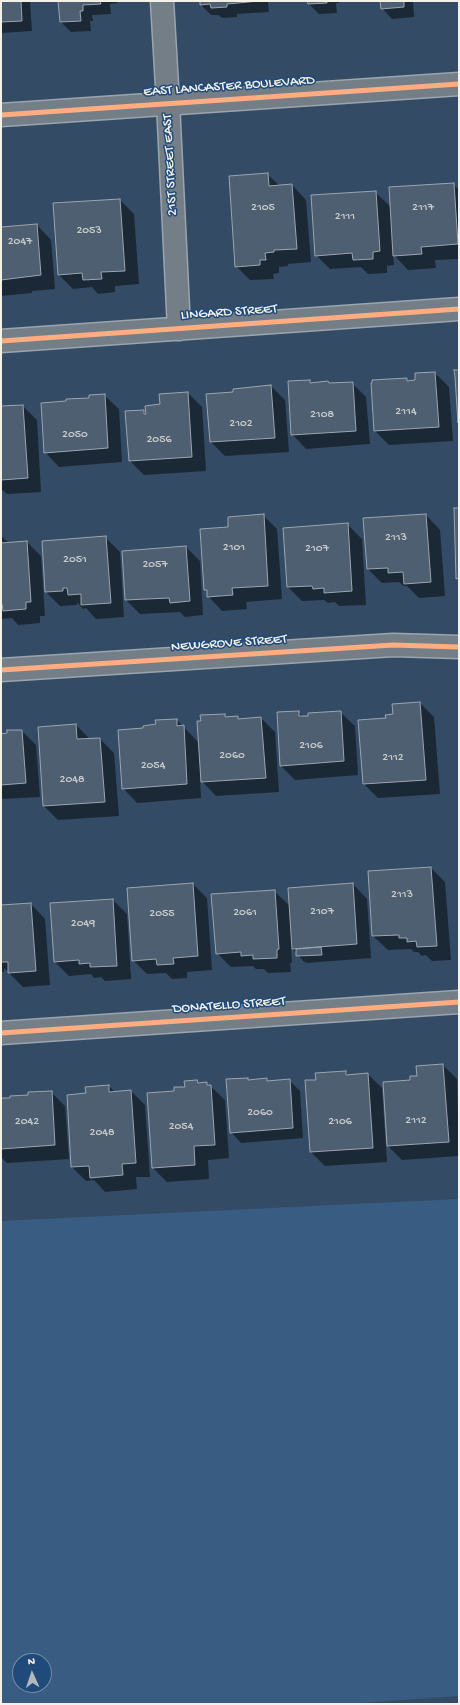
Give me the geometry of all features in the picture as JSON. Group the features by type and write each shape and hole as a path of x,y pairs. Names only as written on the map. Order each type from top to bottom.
{"street":[{"name":"21ST STREET EAST","path":"162,1 179,329"},
{"name":"EAST LANCASTER BOULEVARD","path":"1,115 459,84"},
{"name":"LINGARD STREET","path":"1,341 459,309"},
{"name":"NEWGROVE STREET","path":"1,670 393,645 459,647"},
{"name":"DONATELLO STREET","path":"1,1033 459,1002"}],"shaded area":[{"path":"459,1199 459,1696 345,1704 1,1704 1,1221"}],"building":[{"path":"1,1 21,1 22,21 1,22"},
{"path":"58,1 100,1 101,4 83,5 83,11 80,11 81,21 60,22"},
{"path":"200,1 259,1 227,4 227,7 211,8 210,4 200,5"},
{"path":"307,1 327,1 327,3 308,4"},
{"path":"380,1 404,1 404,7 381,9"},
{"path":"268,173 269,186 292,184 297,249 274,250 274,252 265,253 266,260 260,260 260,265 235,267 229,176"},
{"path":"454,183 458,244 421,247 422,254 393,256 389,187"},
{"path":"376,191 380,251 373,252 373,259 353,260 352,253 315,256 311,195"},
{"path":"120,199 125,271 101,272 102,279 83,280 82,273 58,275 53,203"},
{"path":"37,224 41,275 1,280 1,227"},
{"path":"454,370 459,370 458,423 455,377"},
{"path":"435,372 439,427 374,431 372,380 407,378 407,381 415,380 415,373"},
{"path":"310,380 310,383 328,381 329,383 353,382 356,431 291,435 288,381"},
{"path":"271,385 275,438 210,442 206,394 233,392 233,389"},
{"path":"188,392 192,457 129,461 125,411 144,410 144,414 146,414 145,406 160,404 159,394"},
{"path":"105,394 108,448 44,453 41,403 66,401 66,399 89,398 89,395"},
{"path":"23,405 28,478 1,480 1,406"},
{"path":"454,508 459,508 459,578 456,579"},
{"path":"264,514 268,586 232,588 233,595 207,597 207,590 204,590 200,529 228,527 228,517"},
{"path":"426,514 431,582 404,584 403,572 388,573 388,568 367,569 363,518"},
{"path":"348,523 352,591 324,593 324,588 313,589 312,586 287,587 283,528"},
{"path":"106,536 111,603 81,605 81,594 68,595 67,588 63,588 63,591 45,592 42,541"},
{"path":"27,541 31,602 26,602 26,609 3,611 1,604 1,543"},
{"path":"186,546 190,601 170,603 169,598 125,600 122,551"},
{"path":"420,702 426,780 363,784 358,720 386,718 385,715 393,714 392,704"},
{"path":"299,711 299,716 308,716 308,713 341,711 344,761 280,766 277,712"},
{"path":"225,714 225,717 238,716 238,719 261,717 266,778 201,782 197,721 201,721 200,715"},
{"path":"177,719 177,726 184,725 187,784 122,789 118,730 143,728 143,726 156,724 155,720"},
{"path":"76,724 77,739 100,738 105,802 43,806 38,727"},
{"path":"7,730 22,730 26,783 1,785 1,734 7,733"},
{"path":"431,867 437,946 417,947 416,941 407,942 407,938 399,938 399,935 372,936 368,871"},
{"path":"193,883 198,956 173,958 174,964 157,965 156,959 132,961 127,888"},
{"path":"353,883 357,944 292,949 288,888"},
{"path":"275,890 279,949 277,950 277,958 253,959 253,955 241,956 241,952 216,954 211,894"},
{"path":"113,899 117,966 90,967 90,963 79,964 79,960 54,962 50,903"},
{"path":"31,903 36,971 8,973 8,962 1,962 1,905"},
{"path":"321,947 322,955 296,956 296,949"},
{"path":"443,1064 449,1142 387,1146 383,1082 410,1080 410,1076 417,1076 416,1066"},
{"path":"346,1071 346,1075 368,1073 373,1148 310,1152 305,1080 316,1080 315,1073"},
{"path":"248,1078 248,1080 267,1078 267,1081 290,1079 293,1128 230,1133 226,1079"},
{"path":"197,1080 198,1083 207,1082 207,1085 211,1085 215,1145 194,1146 195,1165 152,1168 147,1093 174,1091 174,1087 185,1087 184,1081"},
{"path":"109,1085 109,1092 131,1090 136,1163 122,1164 123,1175 90,1178 89,1166 71,1167 67,1095 86,1093 85,1087"},
{"path":"52,1091 55,1145 1,1149 1,1098 28,1095 28,1092"}],"cycle path":[{"path":"1,115 459,84"},
{"path":"1,341 459,309"},
{"path":"1,670 393,645 459,647"},
{"path":"1,1033 459,1002"}]}
